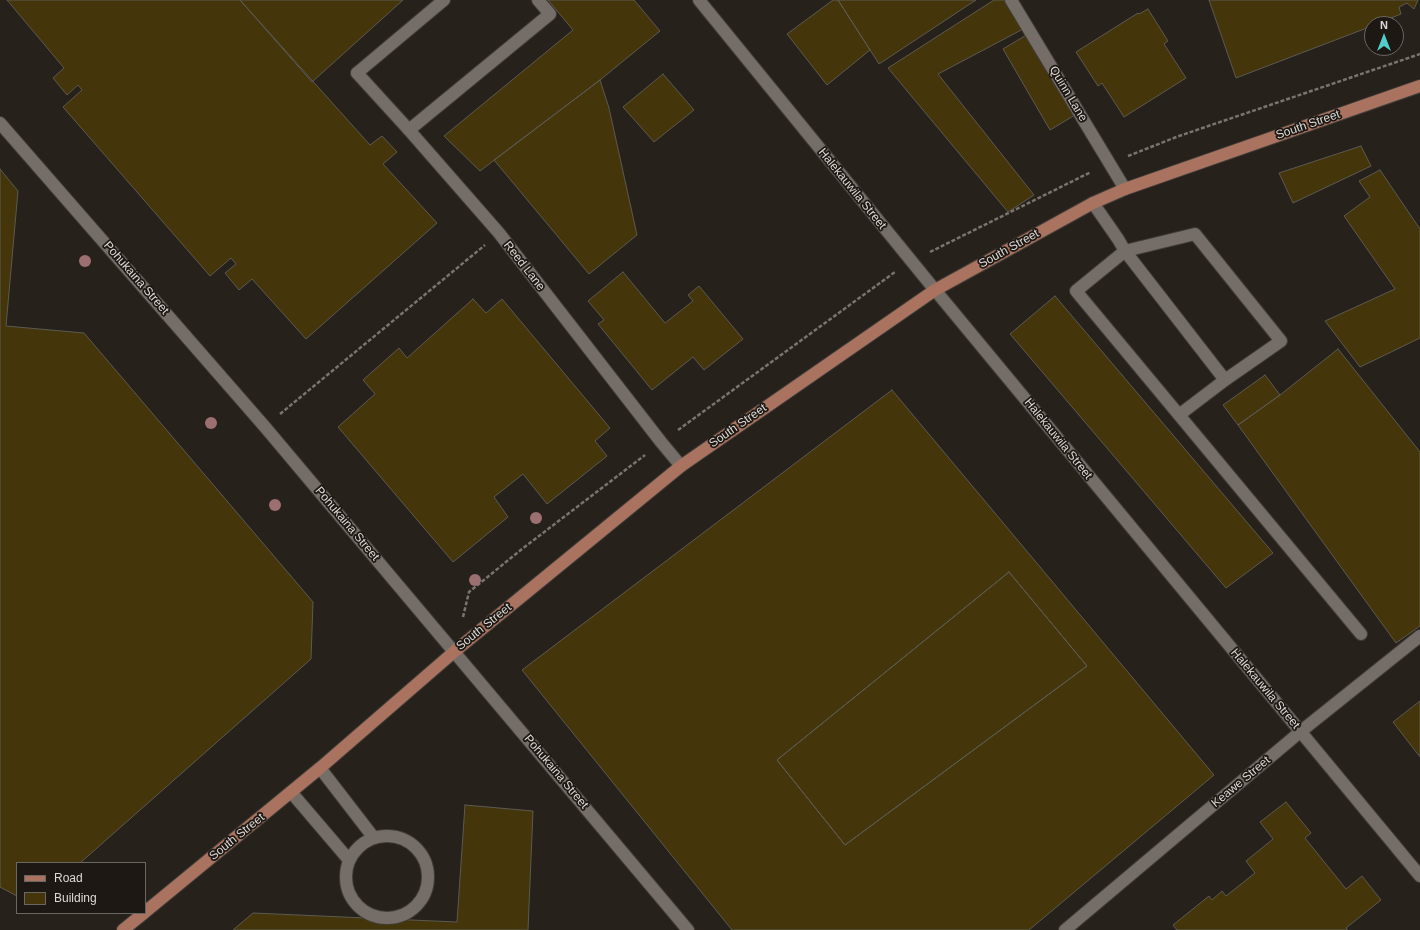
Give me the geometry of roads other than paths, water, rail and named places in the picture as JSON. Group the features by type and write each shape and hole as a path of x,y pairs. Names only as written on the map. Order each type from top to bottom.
{"main road":[{"name":"South Street","path":"146,910 320,768 455,651 681,466 935,290 1093,203 1125,189 1420,86"},
{"name":"South Street","path":"123,930 142,914"}],"street":[{"name":"Reed Lane","path":"444,0 357,73 409,130 499,234 681,466"},
{"path":"409,130 550,14 538,0"},
{"name":"Halekauwila Street","path":"699,0 935,290 1420,876"},
{"name":"Quinn Lane","path":"1011,0 1125,189"},
{"name":"Pohukaina Street","path":"0,123 265,427 455,651 688,930"},
{"path":"1093,203 1118,239 1125,252 1225,380"},
{"path":"1179,415 1225,380 1281,341 1195,234 1125,252 1076,291 1179,415 1361,634"},
{"name":"Keawe Street","path":"1065,930 1300,732 1420,636"},
{"path":"320,768 374,838"},
{"path":"291,792 349,860"},
{"path":"385,836 398,837 410,842 420,852 427,865 429,879 426,893 418,905 407,914 393,919 378,918 364,913 354,903 348,892 345,879 349,860 352,854 361,845 374,838 385,836"}]}
